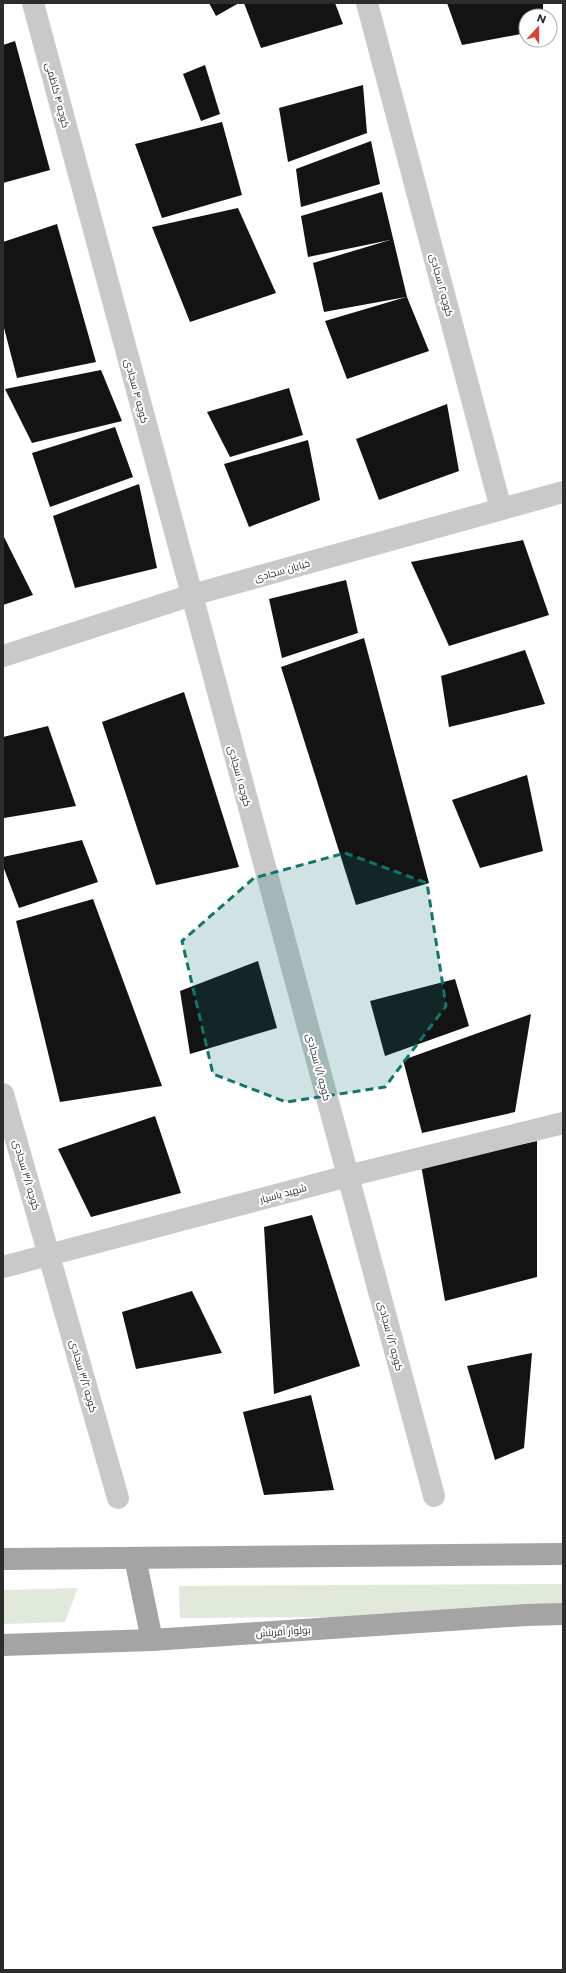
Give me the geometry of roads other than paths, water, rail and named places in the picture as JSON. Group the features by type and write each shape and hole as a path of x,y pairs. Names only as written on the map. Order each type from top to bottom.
{"main road":[{"path":"3,1559 558,1550"},
{"path":"135,1558 152,1640"},
{"name":"بولوار آفرینش","path":"3,1645 152,1640 510,1616 563,1614"}],"street":[{"name":"کوچه ۴ کاظمی","path":"33,3 82,187"},
{"name":"کوچه ۲ سجادی","path":"367,3 501,509"},
{"name":"کوچه ۴ سجادی","path":"82,187 192,595"},
{"name":"خیابان سجادی","path":"3,656 192,595 563,492"},
{"name":"کوچه ۱ سجادی","path":"192,595 289,957"},
{"name":"کوچه ۱/۱ سجادی","path":"289,957 348,1176"},
{"name":"کوچه ۳/۱ سجادی","path":"3,1094 50,1255"},
{"name":"شهید پاسیار","path":"3,1267 348,1176 563,1123"},
{"name":"کوچه ۱/۲ سجادی","path":"348,1176 434,1496"},
{"name":"کوچه ۳/۲ سجادی","path":"50,1255 118,1498"}]}
